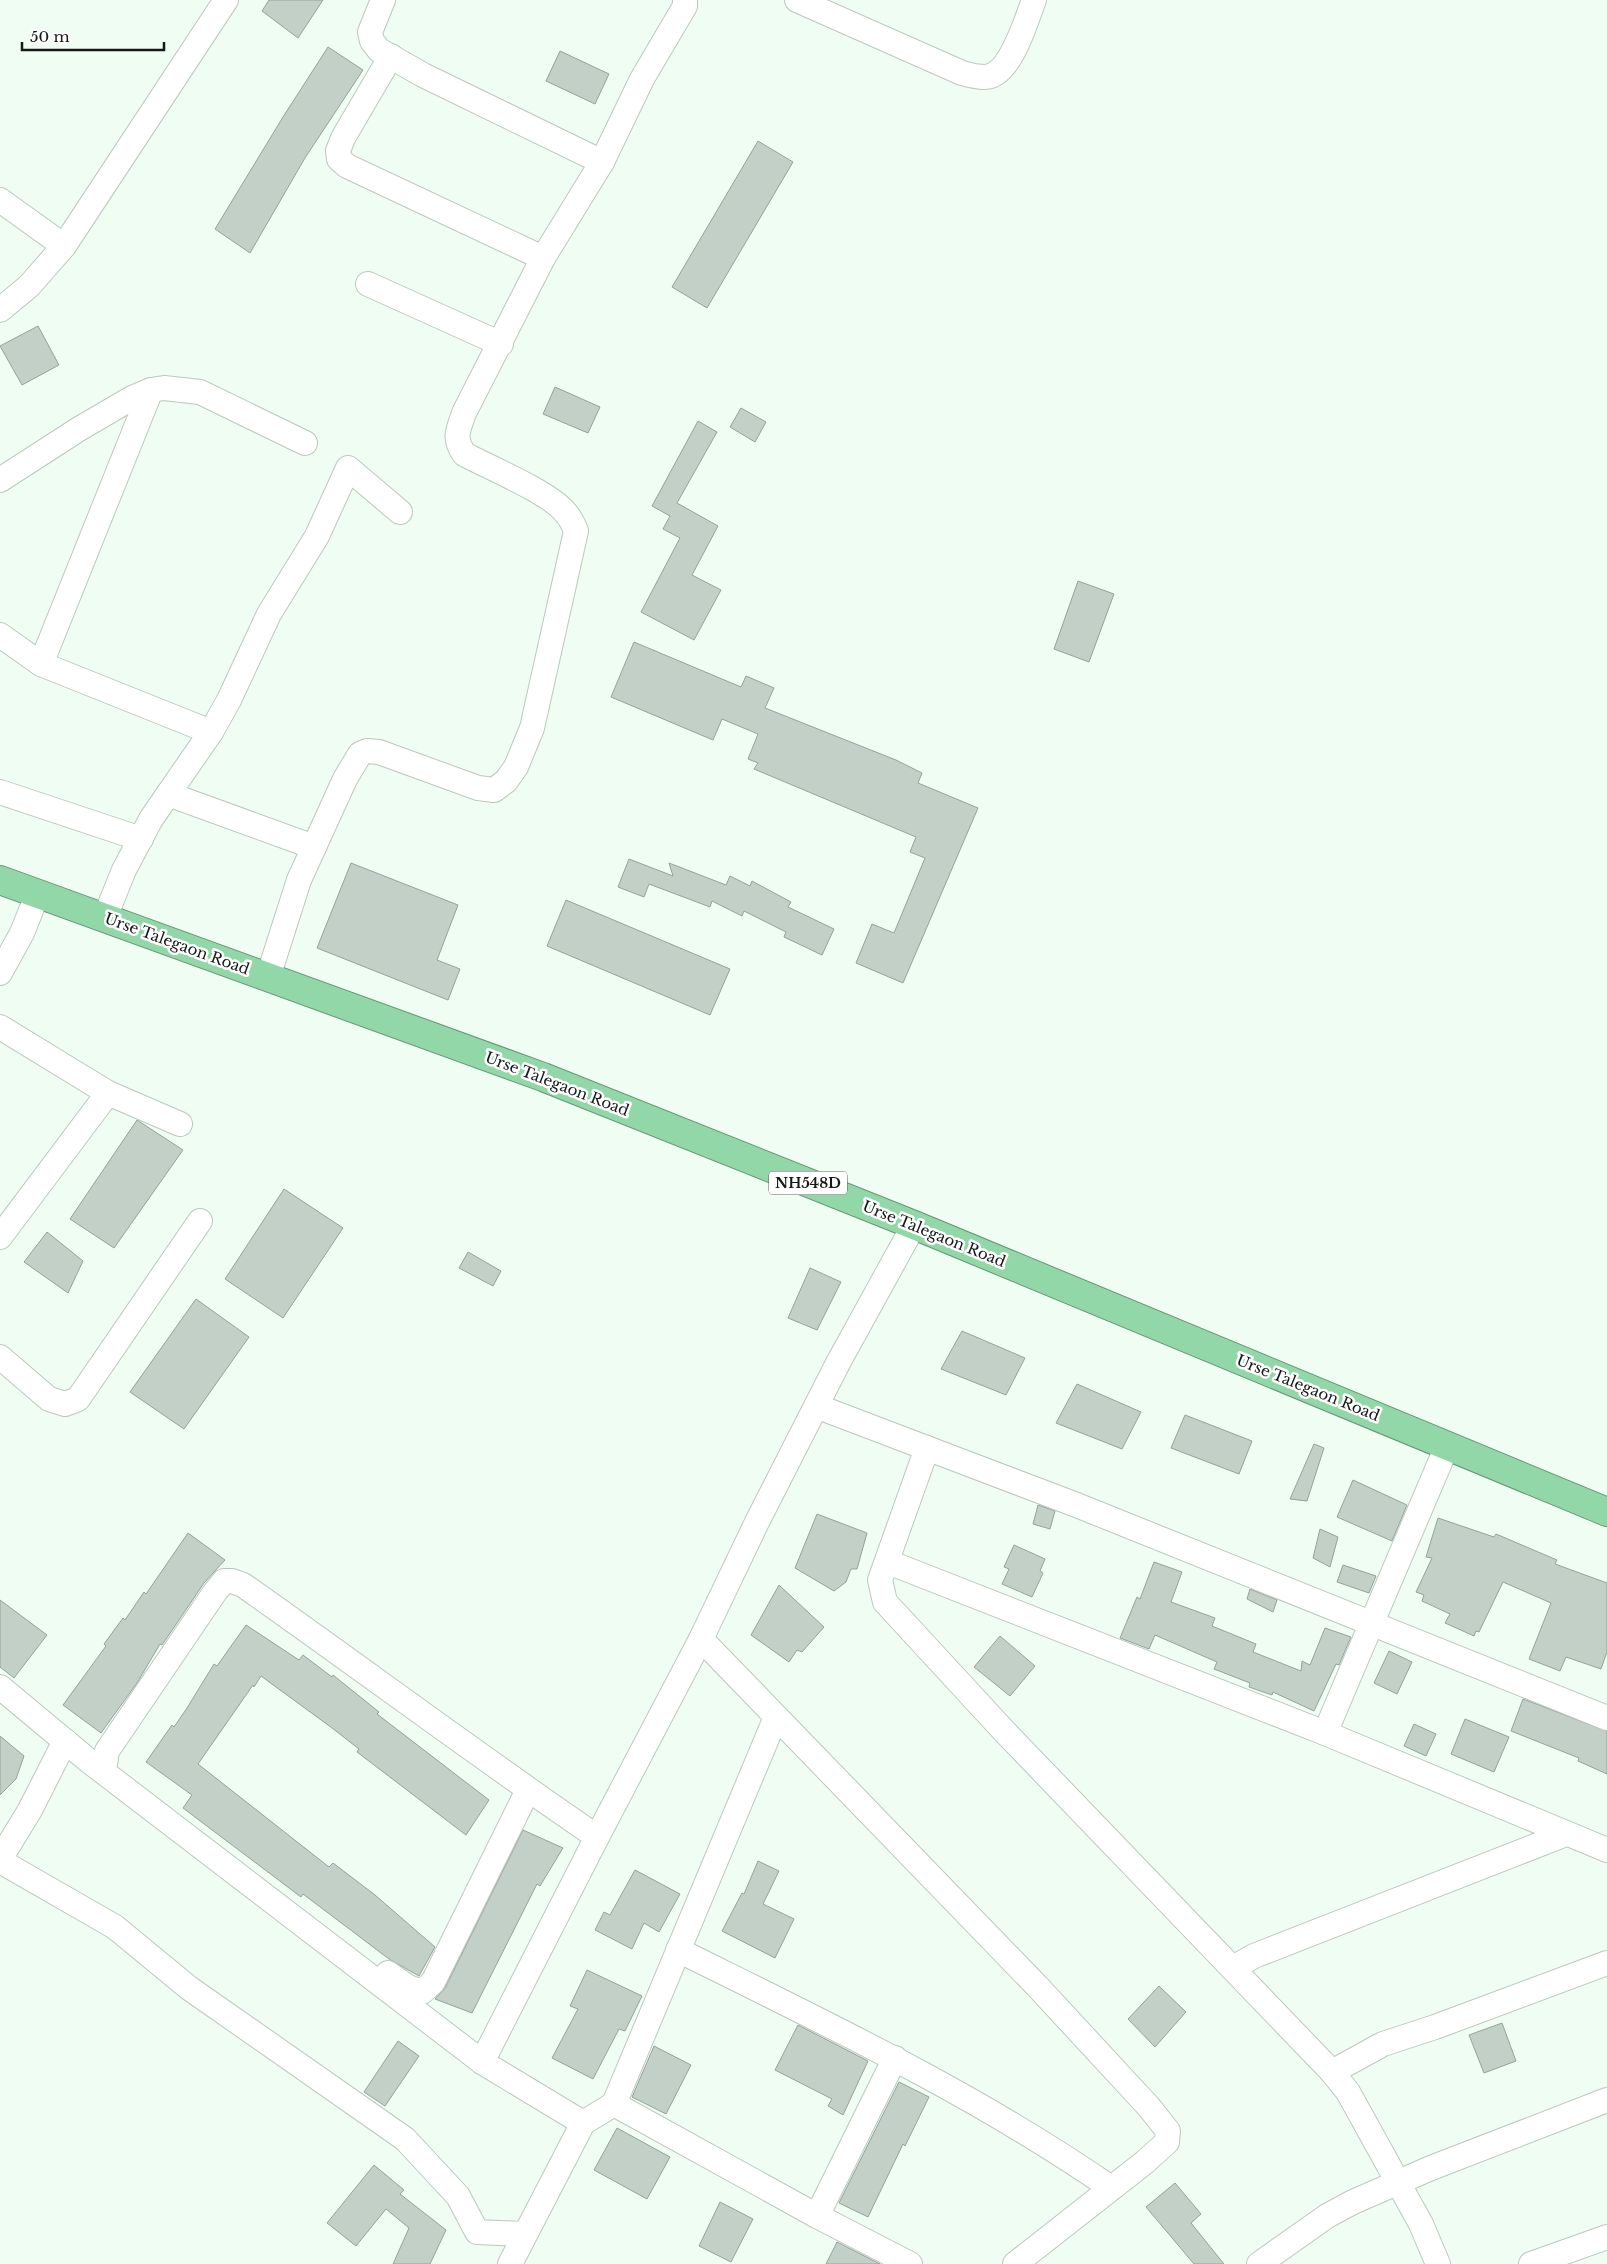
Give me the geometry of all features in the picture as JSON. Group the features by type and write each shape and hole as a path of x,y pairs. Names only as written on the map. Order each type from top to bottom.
{"highway":[{"name":"Urse Talegaon Road","path":"0,880 543,1077 914,1225 1607,1512"}],"street":[{"path":"0,310 29,286 64,246 226,0"},
{"path":"383,0 370,32 372,41 379,50 423,75 602,162"},
{"path":"797,0 962,74 987,77 1000,72 1007,63 1034,0"},
{"path":"268,977 299,880 345,779 360,754 367,750 379,752 478,788 494,790 506,781 516,767 532,728 576,531 572,520 549,499 464,454 456,442 458,431 464,414 543,258 602,162 682,2"},
{"path":"391,56 343,138 338,151 339,159 347,166 543,258"},
{"path":"0,200 64,246"},
{"path":"368,284 501,344"},
{"path":"0,480 79,428 132,398 151,390 164,388 200,392 305,443"},
{"path":"40,664 151,390"},
{"path":"105,917 124,870 141,839 168,794 211,732 229,700 269,614 317,536 348,468 400,512"},
{"path":"0,635 40,664 211,732"},
{"path":"0,792 141,839"},
{"path":"168,794 314,846"},
{"path":"0,973 22,933 38,893"},
{"path":"0,1027 108,1093 180,1124"},
{"path":"0,1237 108,1093"},
{"path":"0,1357 49,1399 66,1404 78,1399 200,1221"},
{"path":"482,2062 596,1837 702,1639 757,1522 816,1406 914,1225"},
{"path":"816,1406 1074,1504 1607,1718"},
{"path":"1325,1733 1447,1446"},
{"path":"927,1448 880,1580 885,1602 1004,1732 1332,2072 1348,2092 1398,2182 1421,2224 1438,2264"},
{"path":"888,1562 1325,1733 1607,1850"},
{"path":"104,1771 107,1751 215,1592 224,1581 232,1581 243,1585 596,1837"},
{"path":"702,1639 1037,1986 1149,2106 1168,2131 1167,2142 1146,2162 1015,2264"},
{"path":"0,1687 65,1741 482,2062 583,2123"},
{"path":"510,2264 583,2123 614,2104 776,1717"},
{"path":"65,1741 30,1810 0,1860 115,1927 190,1988 405,2139 458,2196 477,2232 524,2234"},
{"path":"182,1823 408,1987 422,1992 433,1982 528,1790"},
{"path":"1233,1968 1254,1956 1566,1834"},
{"path":"678,1950 894,2058 1073,2162 1111,2188"},
{"path":"1332,2072 1383,2044 1435,2027 1607,1963"},
{"path":"817,2216 894,2058"},
{"path":"1259,2264 1328,2216 1353,2202 1398,2182 1607,2100"},
{"path":"614,2104 817,2216 910,2264"},
{"path":"1531,2264 1607,2236"}],"building":[{"path":"269,0 323,0 298,38 262,11"},
{"path":"328,47 363,70 305,158 250,253 215,229"},
{"path":"560,51 609,74 595,104 546,81"},
{"path":"758,141 793,162 707,308 672,287"},
{"path":"38,326 59,365 22,385 0,346"},
{"path":"555,387 600,407 588,433 543,414"},
{"path":"741,408 766,422 755,442 730,427"},
{"path":"698,421 717,432 677,503 718,526 692,575 721,590 694,640 641,612 680,538 663,529 670,516 652,506"},
{"path":"1078,581 1114,594 1089,662 1054,649"},
{"path":"634,642 741,687 746,676 774,688 765,708 896,760 922,773 918,783 978,808 903,983 856,963 872,924 894,933 925,858 910,852 916,837 754,769 758,763 748,759 758,734 722,719 713,740 611,697"},
{"path":"629,859 673,876 669,863 726,885 730,876 750,886 752,881 791,902 788,907 834,929 822,955 784,937 786,932 744,911 742,916 712,901 710,907 649,884 644,897 618,887"},
{"path":"351,863 458,905 437,960 460,969 448,1000 317,948"},
{"path":"566,900 730,969 710,1015 547,946"},
{"path":"137,1120 183,1150 114,1248 70,1219"},
{"path":"284,1189 343,1228 283,1318 225,1279"},
{"path":"47,1232 83,1261 68,1293 24,1262"},
{"path":"468,1252 501,1271 493,1286 459,1268"},
{"path":"810,1268 841,1282 817,1330 788,1318"},
{"path":"196,1299 249,1337 184,1429 130,1392"},
{"path":"962,1331 1025,1358 1006,1395 941,1369"},
{"path":"1077,1384 1141,1412 1122,1449 1056,1423"},
{"path":"1185,1415 1252,1441 1239,1474 1171,1448"},
{"path":"1314,1444 1324,1448 1307,1501 1290,1499"},
{"path":"1353,1480 1407,1505 1392,1541 1337,1517"},
{"path":"1038,1505 1055,1511 1050,1529 1033,1524"},
{"path":"817,1514 867,1533 857,1569 851,1569 846,1582 834,1591 795,1568"},
{"path":"1438,1518 1494,1537 1496,1534 1557,1560 1555,1564 1607,1583 1607,1652 1601,1669 1566,1657 1560,1671 1529,1659 1551,1603 1503,1582 1479,1632 1476,1631 1474,1636 1445,1623 1450,1614 1422,1601 1424,1595 1416,1592 1432,1558 1426,1557"},
{"path":"1320,1529 1338,1537 1330,1567 1313,1558"},
{"path":"188,1533 225,1560 204,1583 162,1645 160,1644 137,1683 101,1733 63,1705 106,1646 104,1644 123,1618 125,1620 144,1592 146,1594"},
{"path":"1014,1545 1045,1559 1040,1571 1043,1573 1032,1597 1002,1584 1009,1569 1004,1567"},
{"path":"1154,1562 1182,1572 1171,1602 1215,1618 1212,1626 1256,1644 1253,1652 1301,1671 1302,1661 1310,1665 1325,1628 1351,1637 1339,1665 1336,1664 1314,1711 1273,1692 1272,1695 1249,1687 1250,1683 1214,1669 1217,1662 1155,1635 1149,1649 1120,1638 1137,1597 1140,1599"},
{"path":"1343,1565 1376,1576 1369,1593 1337,1582"},
{"path":"779,1585 824,1627 802,1652 797,1650 789,1662 751,1635"},
{"path":"1250,1589 1277,1600 1273,1612 1247,1599"},
{"path":"0,1600 47,1635 14,1678 0,1667"},
{"path":"246,1625 299,1660 303,1655 332,1677 333,1675 379,1712 377,1714 489,1800 466,1835 357,1752 359,1749 332,1728 261,1676 198,1764 329,1867 333,1863 375,1895 435,1947 419,1976 389,1959 303,1894 301,1897 183,1808 192,1795 146,1762 172,1725 174,1727 214,1664 217,1666"},
{"path":"1000,1636 1035,1666 1010,1696 974,1667"},
{"path":"1389,1651 1412,1662 1397,1694 1374,1683"},
{"path":"1523,1699 1607,1731 1607,1774 1578,1761 1579,1758 1511,1731"},
{"path":"1465,1719 1509,1737 1494,1772 1451,1754"},
{"path":"1414,1724 1436,1734 1426,1756 1404,1746"},
{"path":"0,1736 24,1756 16,1779 0,1795"},
{"path":"523,1830 563,1848 540,1886 537,1884 472,2013 435,1999 445,1988"},
{"path":"758,1861 779,1871 763,1904 794,1919 775,1958 722,1931 742,1893 744,1894"},
{"path":"635,1870 680,1894 659,1932 644,1923 632,1949 595,1930 604,1912 610,1915"},
{"path":"587,1970 642,1996 625,2031 619,2029 593,2079 552,2058 578,2009 570,2006"},
{"path":"1159,1986 1186,2012 1155,2047 1128,2019"},
{"path":"1502,2023 1516,2061 1484,2073 1469,2035"},
{"path":"798,2025 868,2061 843,2115 828,2106 832,2099 775,2070"},
{"path":"398,2041 419,2056 385,2106 364,2092"},
{"path":"654,2046 691,2065 666,2114 632,2097"},
{"path":"899,2082 929,2097 905,2146 903,2144 868,2217 839,2203"},
{"path":"617,2128 670,2157 647,2199 594,2170"},
{"path":"374,2165 404,2190 400,2194 446,2230 430,2264 393,2264 409,2228 386,2209 356,2246 327,2223"},
{"path":"1175,2183 1201,2214 1191,2223 1224,2264 1194,2264 1146,2207"},
{"path":"720,2202 753,2219 731,2262 699,2246"},
{"path":"837,2242 880,2264 826,2264"}]}
